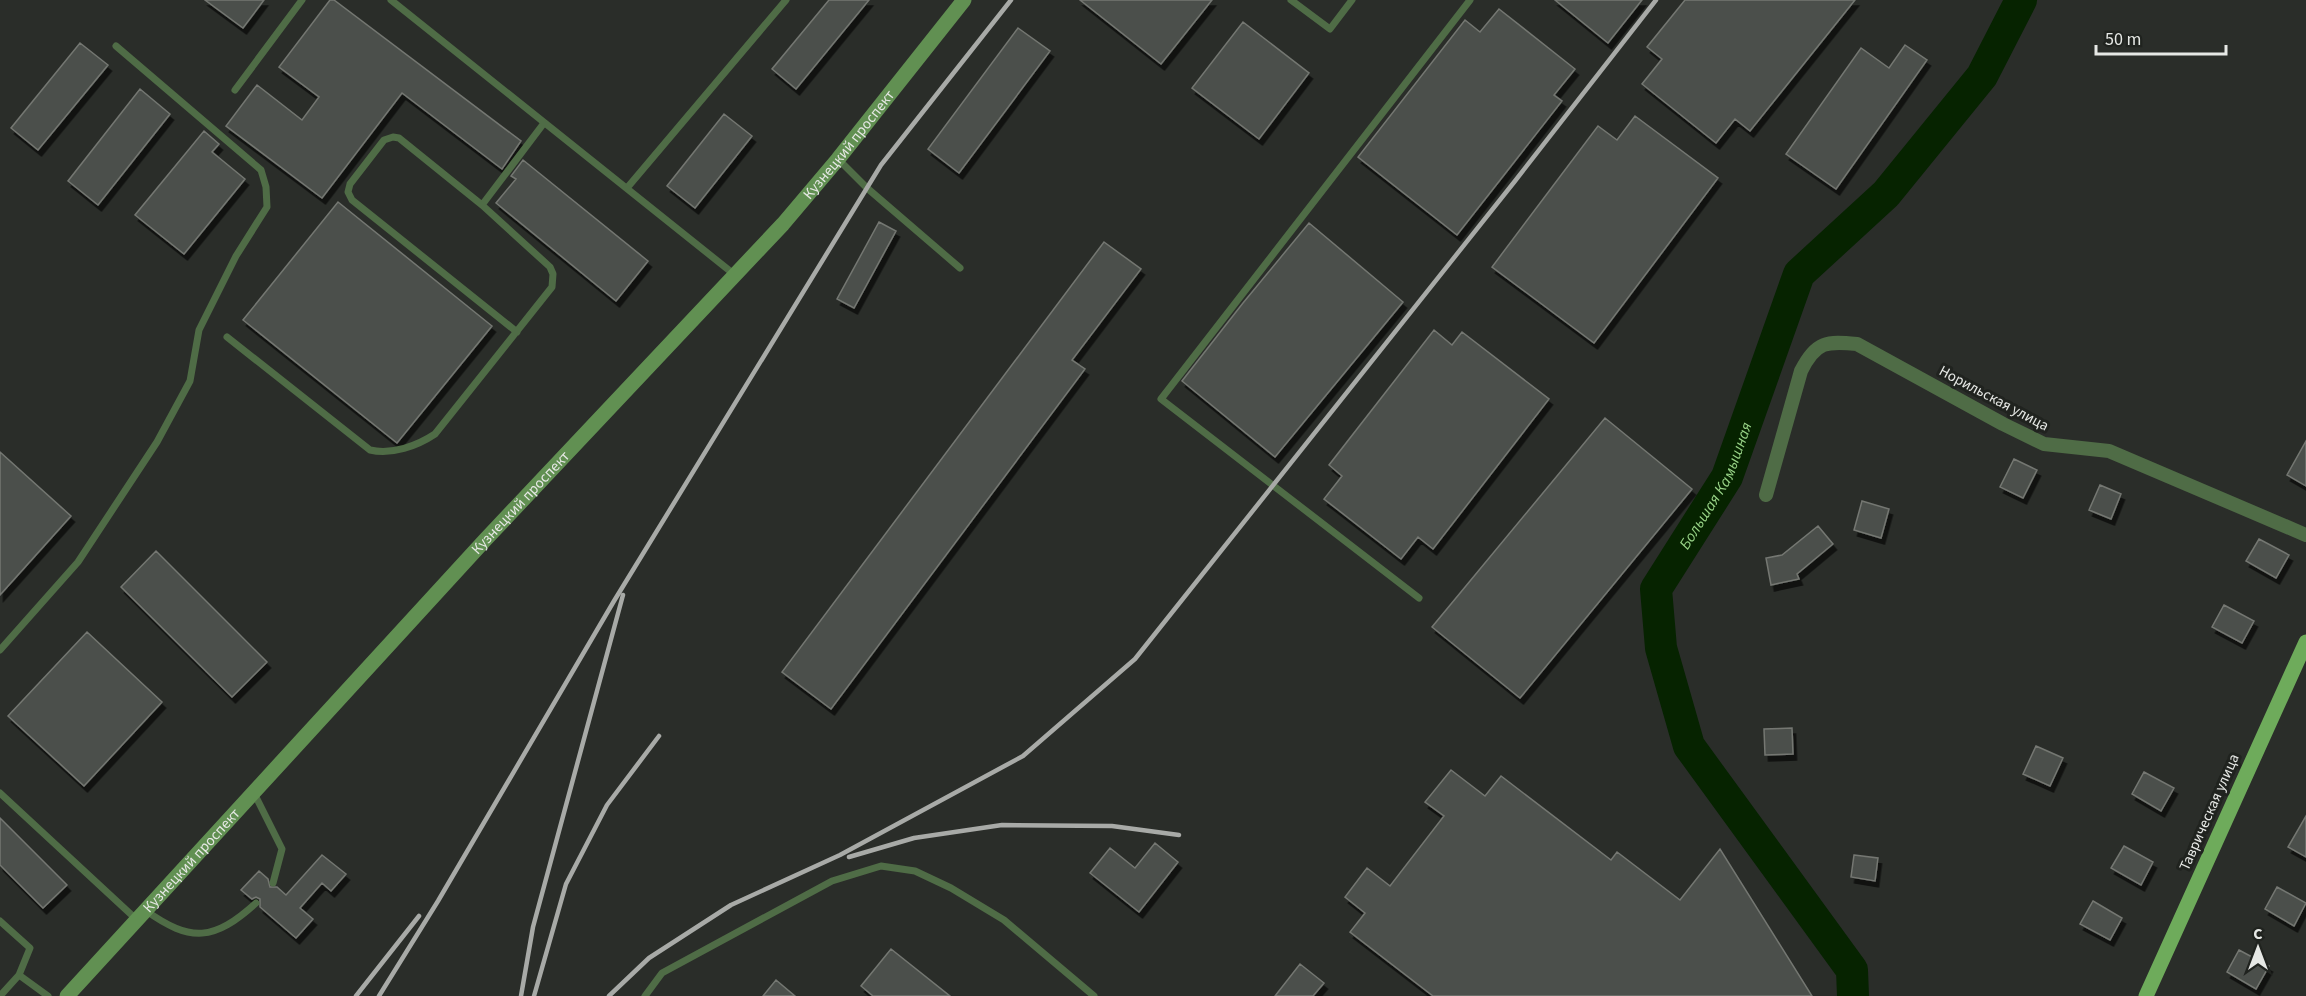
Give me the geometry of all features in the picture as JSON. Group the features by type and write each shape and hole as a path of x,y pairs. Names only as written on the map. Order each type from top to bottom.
{"main road":[{"name":"Таврическая улица","path":"2146,996 2306,642"}],"street":[{"name":"Кузнецкий проспект","path":"67,996 485,540 783,224 838,159 964,0"},
{"name":"Норильская улица","path":"1766,495 1801,371 1808,357 1817,347 1832,342 1857,344 2044,444 2109,451 2306,535"}],"lane":[{"path":"235,90 302,0"},
{"path":"391,0 735,275"},
{"path":"627,188 786,0"},
{"path":"1291,0 1330,29 1352,0"},
{"path":"1419,598 1161,399 1470,0"},
{"path":"0,650 78,562 156,442 190,381 199,330 236,256 267,207 266,187 261,170 116,46"},
{"path":"482,205 544,123"},
{"path":"227,337 370,450 380,452 411,447 435,434 517,332 552,288 554,274 550,267 482,205 399,138 393,137 384,140 350,184 348,192 352,200 517,332"},
{"path":"838,159 867,188 960,268"},
{"path":"0,793 141,915 185,933 212,932 235,922 256,903"},
{"path":"254,793 282,849 273,883"},
{"path":"645,996 662,973 832,881 881,866 915,871 951,888 995,914 1094,996"},
{"path":"0,921 30,948 19,975 0,996"},
{"path":"19,975 48,996"}],"building":[{"path":"205,0 264,0 243,28"},
{"path":"330,0 334,0 521,141 502,169 402,93 322,198 226,126 257,85 302,120 319,97 279,67"},
{"path":"829,0 869,0 796,89 772,69"},
{"path":"1080,0 1212,0 1161,64"},
{"path":"1555,0 1642,0 1608,43"},
{"path":"1685,0 1855,0 1750,131 1735,119 1716,143 1642,84 1662,59 1647,47"},
{"path":"1499,9 1575,69 1554,95 1562,101 1457,235 1358,157 1465,20 1480,32"},
{"path":"1243,22 1309,73 1259,139 1192,88"},
{"path":"1018,28 1050,51 959,173 928,149"},
{"path":"80,43 108,65 38,150 11,128"},
{"path":"1905,45 1927,60 1836,189 1786,154 1861,48 1889,68"},
{"path":"140,89 170,114 98,205 68,181"},
{"path":"724,114 752,136 695,208 667,186"},
{"path":"1635,116 1718,178 1594,343 1492,267 1598,126 1617,140"},
{"path":"204,131 219,144 212,152 245,179 184,254 135,215"},
{"path":"523,160 648,261 616,301 496,203 516,179 511,176"},
{"path":"338,202 492,326 397,443 243,320"},
{"path":"879,222 896,231 854,308 837,299"},
{"path":"1309,223 1403,302 1275,457 1182,381"},
{"path":"1104,242 1141,269 1072,360 1085,369 831,709 782,672"},
{"path":"1434,330 1452,345 1462,332 1549,399 1433,549 1418,537 1401,559 1324,499 1342,476 1329,465"},
{"path":"1605,418 1692,489 1520,698 1432,627"},
{"path":"2306,441 2306,486 2287,475"},
{"path":"0,452 71,516 0,595"},
{"path":"2014,459 2037,470 2023,498 2000,487"},
{"path":"2100,485 2121,494 2111,519 2089,510"},
{"path":"1862,501 1889,509 1881,538 1854,530"},
{"path":"1818,526 1833,544 1797,574 1799,579 1771,585 1766,558 1782,555"},
{"path":"2259,539 2289,555 2276,578 2246,561"},
{"path":"156,551 267,662 232,697 121,587"},
{"path":"2224,605 2254,621 2242,643 2212,627"},
{"path":"87,632 162,702 84,786 8,716"},
{"path":"1792,728 1793,754 1765,755 1764,729"},
{"path":"2036,746 2063,758 2050,786 2023,774"},
{"path":"1451,770 1485,796 1501,776 1611,860 1617,852 1680,900 1720,849 1812,996 1433,996 1350,932 1365,913 1345,897 1367,868 1390,886 1444,816 1425,802"},
{"path":"2144,772 2174,788 2161,811 2132,794"},
{"path":"2306,816 2306,857 2288,847"},
{"path":"0,818 67,885 43,908 0,865"},
{"path":"1155,843 1178,862 1139,912 1090,873 1110,848 1135,868"},
{"path":"2124,846 2153,862 2141,885 2111,868"},
{"path":"322,855 346,874 331,891 322,883 300,908 313,919 296,938 260,907 260,899 256,897 252,899 241,890 259,871 268,879 270,887 277,887 286,895"},
{"path":"1854,855 1878,858 1875,881 1851,877"},
{"path":"2277,887 2306,903 2294,926 2265,909"},
{"path":"2093,901 2122,918 2110,940 2080,924"},
{"path":"891,949 950,996 873,996 861,986"},
{"path":"2239,950 2269,966 2256,989 2227,972"},
{"path":"1300,964 1324,983 1313,996 1275,996"},
{"path":"776,980 795,996 763,996"}],"waterway":[{"name":"Большая Камышная","path":"1853,996 1852,970 1689,746 1661,648 1656,589 1727,477 1799,274 1886,194 1982,76 2021,0"}],"railway":[{"path":"379,996 438,901 614,601 881,165 1011,0"},
{"path":"609,996 649,958 731,905 840,855 1023,756 1135,659 1656,0"},
{"path":"521,996 533,927 623,595"},
{"path":"534,996 566,884 607,805 659,736"},
{"path":"849,857 914,838 1002,825 1112,826 1179,835"},
{"path":"356,996 419,916"}]}
